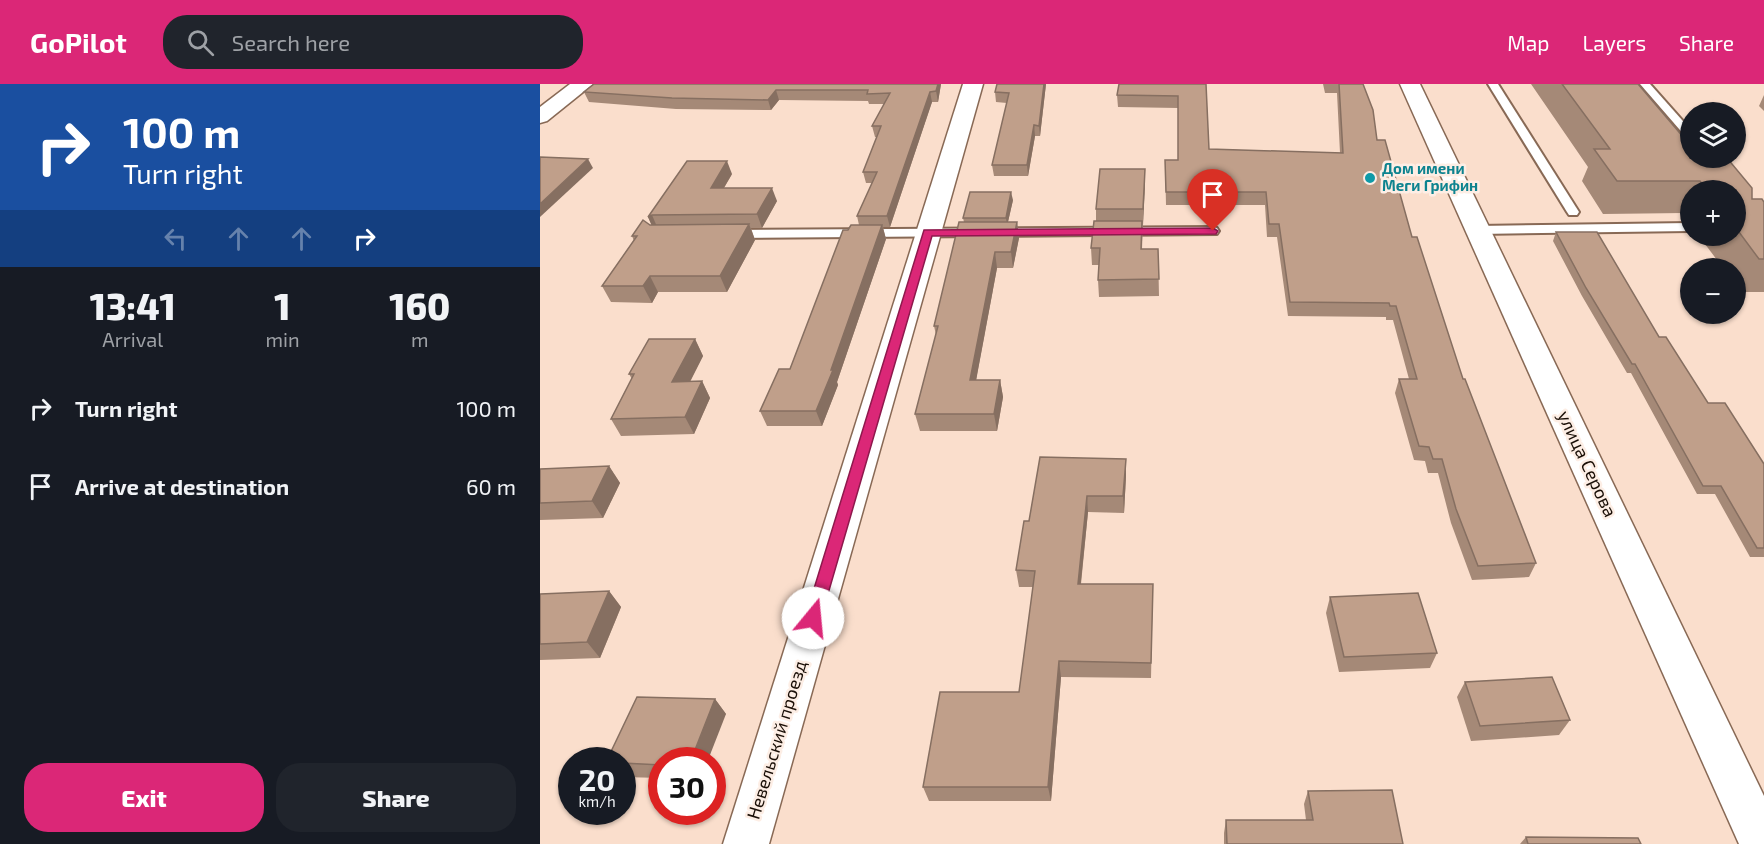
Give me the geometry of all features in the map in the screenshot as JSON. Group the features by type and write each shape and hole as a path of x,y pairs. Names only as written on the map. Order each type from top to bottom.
{"street":[{"path":"540,117 583,84"},
{"name":"Невельский проезд","path":"746,844 973,84"},
{"name":"улица Серова","path":"1410,84 1763,844"}],"lane":[{"path":"1493,84 1573,212"},
{"path":"1645,84 1680,124"},
{"path":"1478,230 1680,227"},
{"path":"717,234 1213,231"}],"building":[{"path":"594,84 938,84 936,91 930,92 887,216 857,216 877,172 863,172 881,126 872,126 890,93 867,94 868,90 776,90 768,100 672,98 584,92"},
{"path":"997,84 1044,84 1039,126 1034,125 1027,165 992,165 1009,93 995,92"},
{"path":"1119,84 1206,84 1209,149 1343,153 1339,84 1363,84 1373,110 1377,140 1385,140 1412,237 1417,237 1463,379 1465,379 1536,563 1478,566 1456,509 1442,459 1433,459 1429,447 1419,446 1399,379 1417,379 1396,306 1390,306 1389,303 1290,302 1279,224 1269,224 1266,192 1166,192 1165,160 1178,160 1178,96 1117,95"},
{"path":"1562,84 1638,84 1680,133 1680,168 1735,168 1745,180 1617,181 1594,149 1610,149"},
{"path":"540,157 588,159 540,204"},
{"path":"687,161 727,161 711,188 772,188 757,214 652,215 648,217"},
{"path":"1100,169 1145,169 1143,209 1096,209"},
{"path":"1746,181 1752,188 1752,199 1762,199 1764,202 1764,259 1759,259 1746,241"},
{"path":"970,192 1011,192 1006,218 963,218"},
{"path":"643,220 650,225 749,224 720,276 650,276 643,286 602,286 637,236 632,236"},
{"path":"1094,221 1142,221 1141,249 1158,249 1159,279 1098,280 1100,248 1091,248"},
{"path":"959,222 1017,222 1011,252 995,252 970,380 1000,380 994,414 915,414 938,326 934,326"},
{"path":"851,225 882,225 831,370 833,370 816,411 760,411 779,369 790,369 843,230 848,230"},
{"path":"1556,232 1597,232 1659,337 1666,337 1708,403 1725,403 1764,464 1764,548 1757,548 1721,486 1703,486 1635,364 1632,364 1586,288"},
{"path":"649,339 695,339 672,382 702,381 685,417 611,419 634,374 629,374"},
{"path":"1040,457 1126,459 1123,496 1087,496 1078,584 1153,584 1151,663 1059,661 1048,787 923,787 940,692 1019,692 1035,571 1016,570 1024,521 1029,521"},
{"path":"609,466 592,501 540,503 540,469"},
{"path":"609,591 587,642 540,644 540,594"},
{"path":"1418,593 1437,653 1344,657 1330,597"},
{"path":"1552,677 1570,720 1480,726 1465,682"},
{"path":"637,697 715,699 696,747 648,747 648,764 636,764 636,747 613,747"},
{"path":"1392,790 1403,844 1227,844 1226,820 1313,820 1308,791"},
{"path":"1526,837 1638,838 1641,844 1528,844"}],"place":[{"name":"Дом имени Меги Грифин","path":"1370,178"}],"route":[{"path":"813,618 927,232 1213,231"}]}
